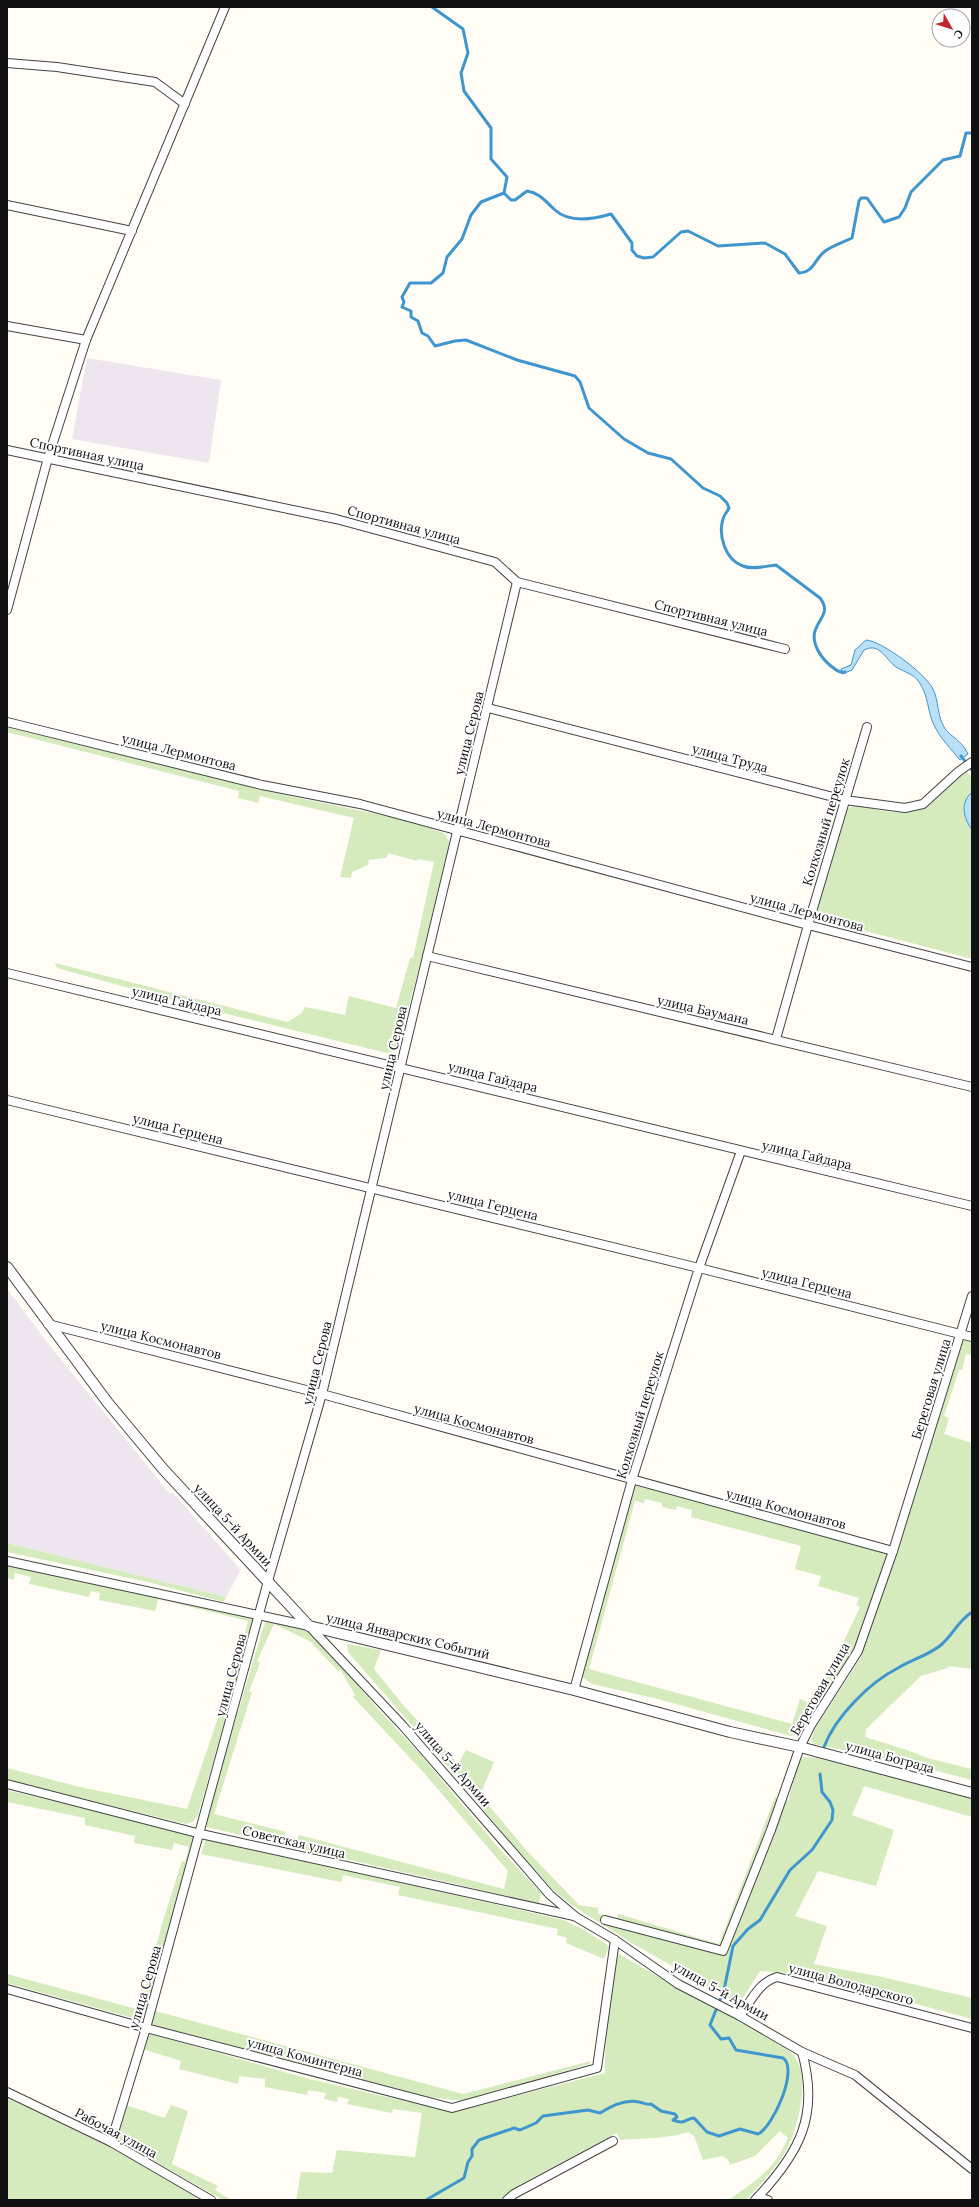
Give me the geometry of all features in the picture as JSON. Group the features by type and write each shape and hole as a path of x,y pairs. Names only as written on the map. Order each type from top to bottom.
{"street":[{"path":"7,605 48,458 86,340 225,7"},
{"path":"7,63 57,67 155,82 185,104"},
{"path":"7,205 132,231"},
{"path":"7,326 86,340"},
{"name":"Спортивная улица","path":"7,450 336,519 495,562 517,582 784,649"},
{"name":"улица Серова","path":"111,2142 146,2028 268,1581 322,1394 428,956 456,830 488,708 517,582"},
{"name":"улица Труда","path":"488,708 845,800 905,808 923,804 958,772 972,762"},
{"name":"улица Лермонтова","path":"7,722 262,785 360,804 808,925 972,967"},
{"name":"Колхозный переулок","path":"776,1040 808,925 867,727"},
{"name":"улица Баумана","path":"428,956 972,1087"},
{"name":"улица Гайдара","path":"7,973 972,1206"},
{"name":"улица Герцена","path":"7,1100 699,1268 972,1337"},
{"name":"Колхозный переулок","path":"574,1690 632,1480 699,1268 741,1151"},
{"name":"улица 5-й Армии","path":"7,1268 47,1324 108,1404 163,1469 402,1726 550,1896 576,1917 615,1940 678,1984 740,2016 802,2052 855,2075 972,2169"},
{"name":"Береговая улица","path":"605,1920 723,1951 771,1830 800,1747 811,1726 858,1651 893,1551 972,1296"},
{"name":"улица Космонавтов","path":"47,1324 322,1394 893,1551"},
{"name":"улица Январских Событий","path":"7,1561 260,1614 574,1690 730,1732 800,1747"},
{"name":"улица Бограда","path":"800,1747 972,1793"},
{"name":"Советская улица","path":"7,1784 200,1834 576,1917"},
{"name":"улица Коминтерна","path":"7,1989 146,2028 452,2108 597,2068 615,1940"},
{"name":"улица Володарского","path":"740,2016 761,1985 768,1980 777,1977 972,2028"},
{"path":"756,2199 778,2176 786,2164 804,2128 810,2100 808,2075 802,2052"},
{"name":"Рабочая улица","path":"7,2092 111,2142 211,2200"},
{"path":"507,2200 514,2194 613,2141"},
{"path":"756,2199 768,2200"}],"shaded area":[{"path":"87,358 221,380 209,463 72,439"},
{"path":"7,1289 50,1346 170,1494 172,1492 241,1570 226,1597 7,1543"}],"green space":[{"path":"7,725 270,792 406,820 444,833 449,841 448,849 423,953 397,1051 387,1053 190,1005 57,968 55,963 287,1022 301,1014 305,1007 345,1015 349,996 396,1008 410,958 413,958 434,862 418,859 417,861 388,853 386,858 369,860 368,865 352,872 351,878 340,877 354,818 260,796 258,803 238,798 239,791 7,732"},
{"path":"966,769 972,779 972,792 968,796 972,830 972,959 816,918 814,913 847,809 855,805 899,813 920,809 948,787"},
{"path":"961,1338 972,1341 972,1355 966,1354 962,1370 959,1370 944,1416 949,1418 944,1434 972,1443 972,1669 949,1666 948,1668 921,1676 866,1729 865,1737 927,1758 972,1769 972,1780 914,1765 814,1744 811,1740 815,1729 861,1657"},
{"path":"633,1484 786,1523 887,1553 858,1639 847,1663 798,1735 791,1736 658,1699 592,1684 582,1677 582,1671","holes":["645,1499 662,1503 662,1507 676,1510 677,1506 692,1510 691,1517 801,1546 795,1569 821,1576 818,1586 859,1598 856,1605 860,1607 814,1705 800,1699 792,1724 589,1669 635,1501 644,1503"]},
{"path":"7,1543 226,1597 224,1602 148,1582 7,1552"},
{"path":"7,1564 252,1617 253,1619 198,1815 193,1822 186,1824 7,1780 7,1768 80,1787 187,1809 220,1712 236,1655 239,1655 248,1621 158,1599 155,1611 99,1600 100,1593 91,1591 89,1597 29,1584 31,1577 15,1573 14,1580 7,1578"},
{"path":"266,1618 299,1626 320,1641 378,1709 421,1755 497,1846 541,1893 539,1903 206,1827 205,1822","holes":["274,1624 311,1642 338,1671 340,1669 355,1695 353,1697 424,1773 508,1871 504,1889 299,1835 297,1840 285,1837 286,1832 214,1814 252,1692 249,1692 260,1663 257,1661"]},
{"path":"347,1644 381,1650 374,1669 404,1706 458,1764 466,1750 494,1762 480,1795 526,1850 579,1905 598,1908 598,1914 617,1918 618,1914 719,1944 775,1797 788,1801 798,1764 804,1757 817,1758 972,1798 972,1817 864,1786 852,1815 894,1830 876,1886 818,1871 795,1916 827,1926 814,1964 882,1977 972,1998 972,2019 804,1974 760,1971 739,2004 632,1943 570,1904 551,1888 348,1652"},
{"path":"7,1790 193,1835 195,1838 147,2010 142,2015 129,2017 7,1983 7,1974 140,2010 162,1924 182,1861 185,1862 189,1847 174,1843 172,1850 134,1843 135,1836 85,1825 85,1818 7,1802"},
{"path":"206,1838 563,1920 581,1928 609,1946 604,1959 566,1943 567,1938 557,1935 558,1929 398,1895 400,1887 343,1875 341,1882 201,1854"},
{"path":"619,1954 688,1993 762,2031 785,2047 794,2056 799,2065 802,2078 800,2106 797,2121 788,2147 779,2162 746,2200 729,2200 763,2174 776,2159 788,2138 780,2131 755,2156 730,2165 728,2159 722,2156 703,2160 694,2136 688,2132 663,2137 620,2140 617,2133 521,2184 499,2200 296,2200 301,2172 332,2173 337,2150 415,2157 422,2113 393,2109 392,2113 347,2104 349,2099 338,2097 337,2102 324,2099 326,2093 308,2090 307,2095 265,2087 265,2079 239,2076 238,2084 179,2069 181,2061 143,2049 148,2033 309,2079 448,2111 464,2109 605,2073 608,1997 614,1968"},
{"path":"152,2010 463,2094 591,2061 589,2064 464,2101 409,2095 155,2027 151,2021"},
{"path":"7,2097 100,2141 201,2200 7,2200"},
{"path":"126,2105 165,2118 171,2105 188,2111 172,2164 218,2186 215,2190 231,2200 223,2200 115,2139"}],"water":[{"path":"866,640 882,646 892,652 922,675 933,689 940,718 944,727 962,745 968,754 960,760 939,734 934,725 925,693 917,679 892,664 882,652 874,648 864,650 852,670 842,674 841,669 851,665 855,650"},
{"path":"972,792 972,830 965,815 964,805 968,796"}],"waterway":[{"path":"432,7 463,29 468,53 461,73 464,91 491,128 491,159 507,177 504,193"},
{"path":"845,672 838,671 828,663 818,651 816,646 814,636 815,631 824,611 823,603 820,598 776,565 755,568 747,567 737,563 727,553 721,532 723,518 729,508 727,503 720,496 703,488 671,459 648,453 624,439 589,408 580,382 575,376 517,360 466,340 435,346 428,336 422,333 418,321 411,317 411,311 402,307 404,302 402,297 410,283 431,283 443,273 447,257 462,239 471,215 481,202 504,193 511,200 515,200 527,191 539,196 561,214 575,219 590,219 611,214 632,243 632,250 637,256 644,258 653,257 681,232 688,231 718,246 765,243 785,254 799,273 804,272 811,268 827,250 852,238 859,201 861,198 867,198 884,222 899,217 905,208 911,192 943,160 960,156 966,133 972,133"},
{"path":"961,756 972,770"},
{"path":"824,1747 836,1724 865,1691 887,1674 936,1649 972,1612"},
{"path":"426,2200 464,2178 468,2162 472,2156 472,2149 479,2140 514,2128 520,2130 536,2123 543,2116 588,2110 600,2113 619,2104 634,2101 651,2104 661,2111 675,2114 677,2117 673,2120 683,2122 694,2118 707,2132 719,2136 740,2129 758,2134 764,2129 777,2110 782,2098 788,2074 787,2064 783,2058 736,2050 729,2038 721,2039 710,2025 724,1990 733,1946 748,1929 760,1920 790,1870 812,1850 832,1820 833,1810 830,1802 822,1792 820,1774"}]}
